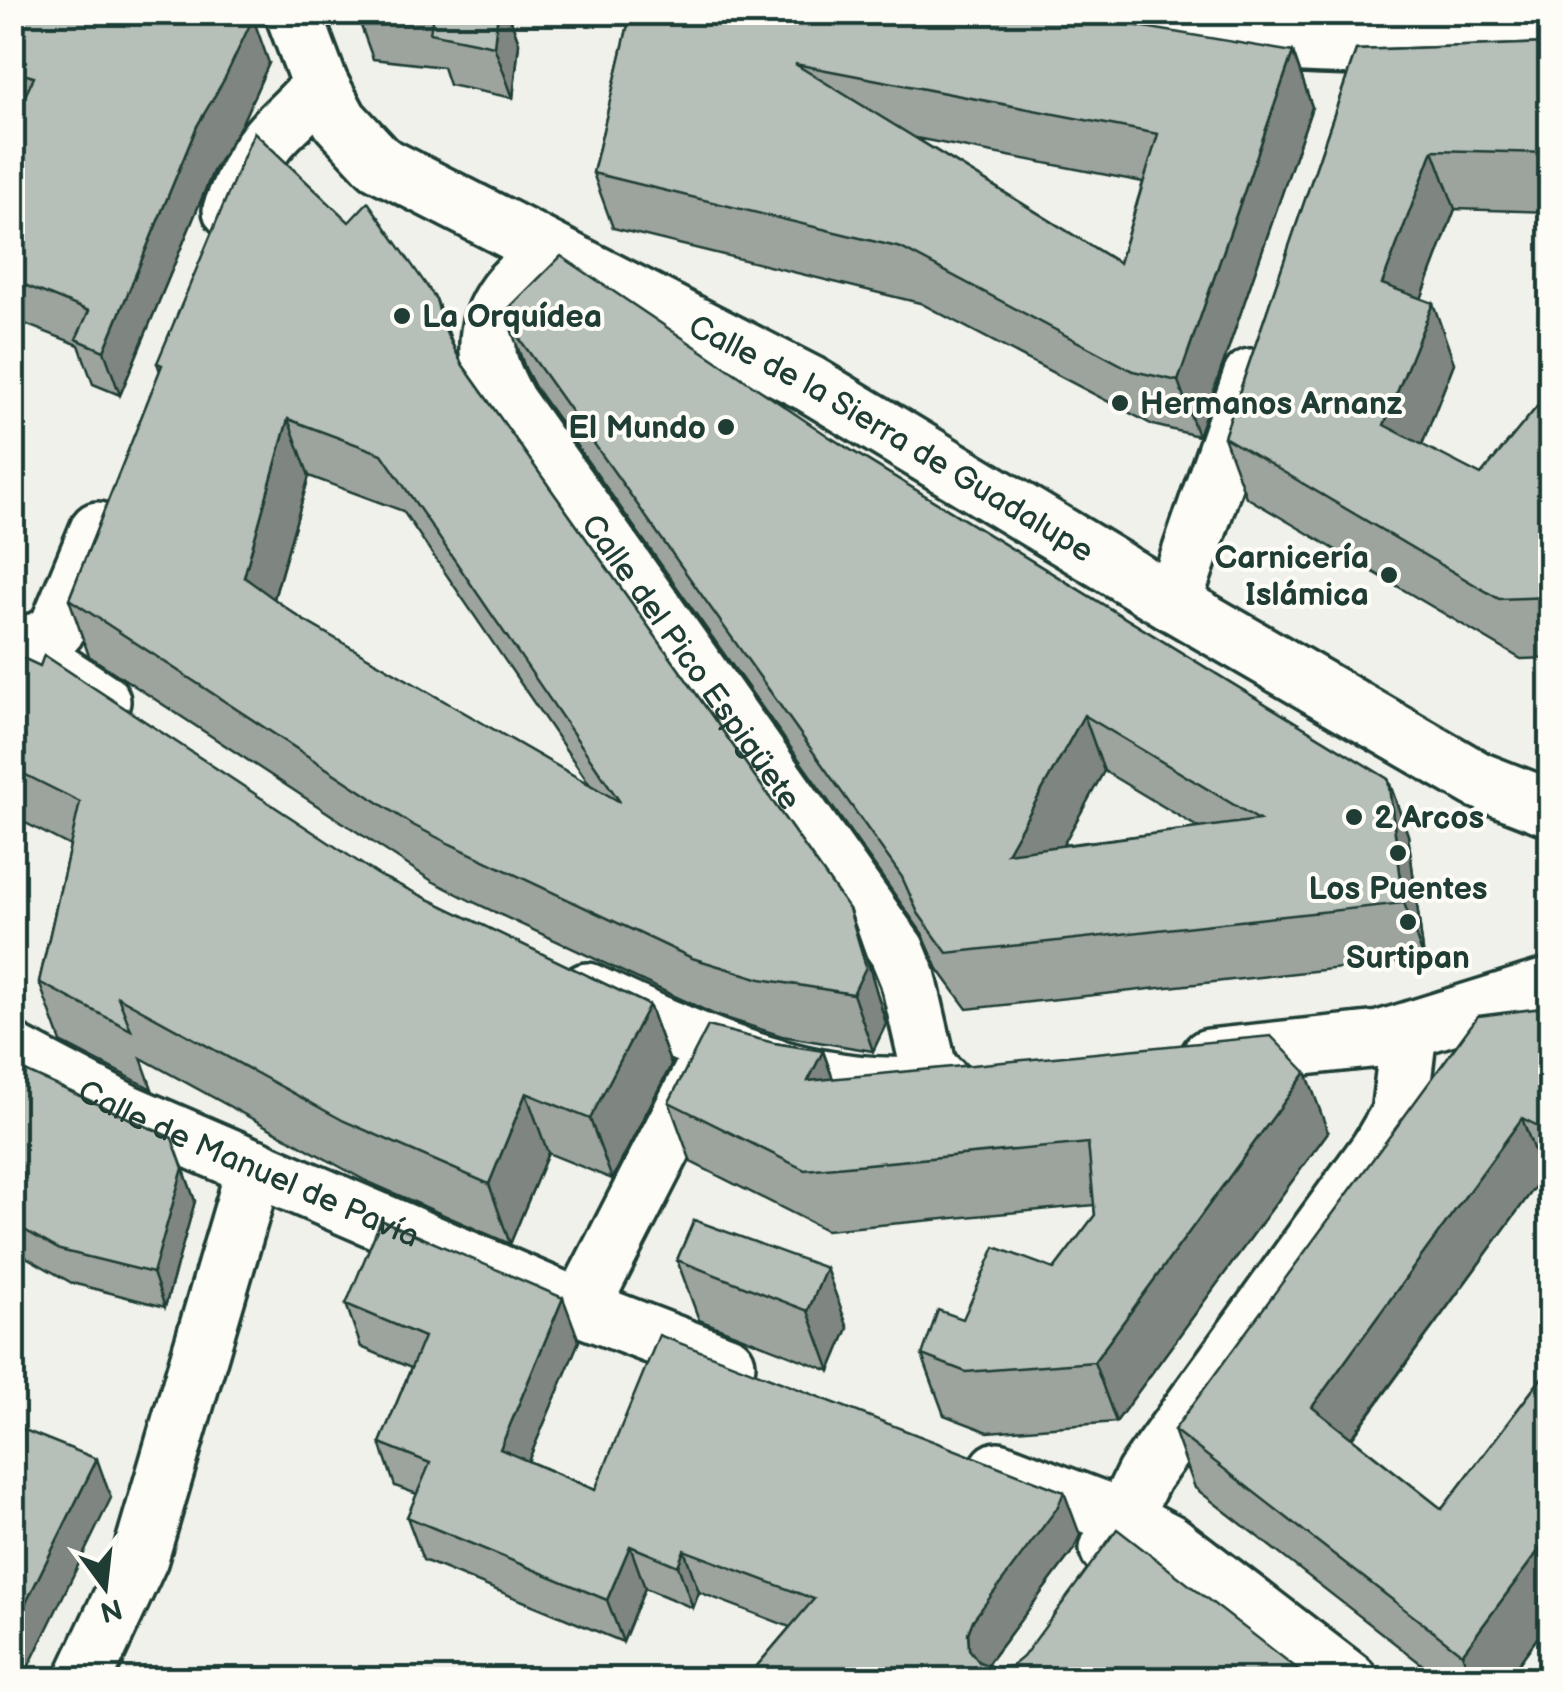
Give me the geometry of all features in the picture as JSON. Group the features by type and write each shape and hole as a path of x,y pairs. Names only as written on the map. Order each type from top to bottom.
{"street":[{"name":"Calle de la Sierra de Guadalupe","path":"292,12 320,84 340,121 379,163 810,384 1172,603 1478,780 1550,808"},
{"path":"1033,12 1123,31 1211,26 1366,48 1550,49"},
{"path":"1346,104 1366,48"},
{"path":"212,255 252,163 320,84"},
{"name":"Calle del Pico Espigüete","path":"556,255 534,264 508,288 494,312 488,352 496,379 508,403 897,951 908,978 929,1069 964,1082 898,1086 846,1081 719,1050"},
{"path":"1172,603 1269,326"},
{"path":"12,642 28,644 46,639 57,630 116,487"},
{"path":"12,642 142,727"},
{"path":"546,972 719,1050 704,1068 581,1308"},
{"path":"1162,1062 1380,1039 1550,986"},
{"path":"1079,1594 1101,1565 1144,1474 1378,1150 1398,1114 1410,1032"},
{"name":"Calle de Manuel de Pavía","path":"12,1052 128,1113 581,1308 766,1380"},
{"path":"83,1680 140,1558 255,1167"},
{"path":"950,1451 1121,1517 1169,1542 1349,1680"}],"building":[{"path":"12,12 242,12 253,18 197,126 104,351 76,339 89,311 12,280 12,123 34,77 12,71"},
{"path":"406,12 498,12 494,46 430,33 433,16"},
{"path":"631,12 1055,12 1293,52 1178,381 1133,371 901,248 593,173","holes":["795,64 1158,134 1119,263"]},
{"path":"1550,43 1550,153 1433,150 1382,284 1433,303 1384,425 1481,475 1550,391 1550,597 1499,599 1224,437 1356,50"},
{"path":"254,132 349,222 368,202 436,299 443,326 462,364 849,909 866,967 853,994 761,979 692,958 450,844 411,824 69,599 162,365 157,363","holes":["288,419 382,454 620,802 303,620 244,577"]},
{"path":"561,256 831,438 1388,779 1404,903 947,953 918,913 902,877 514,331 505,312","holes":["1084,715 1259,820 1007,853"]},
{"path":"12,653 40,666 44,655 380,876 649,1005 590,1119 526,1093 489,1184 344,1121 118,997 131,1030 39,982 80,802 12,768"},
{"path":"1550,1007 1550,1132 1522,1118 1312,1407 1442,1509 1550,1367 1550,1535 1462,1654 1174,1430 1478,1016"},
{"path":"708,1026 823,1051 808,1081 1271,1036 1306,1072 1094,1362 966,1372 922,1355 938,1310 963,1319 995,1247 1054,1269 1095,1215 1088,1143 805,1170 669,1102"},
{"path":"12,1065 172,1138 183,1168 153,1273 60,1250 12,1223"},
{"path":"381,1220 563,1298 500,1449 595,1490 659,1335 1064,1492 1058,1507 973,1620 968,1633 969,1649 979,1662 996,1668 1012,1666 1023,1657 1117,1529 1312,1680 745,1680 814,1599 684,1550 678,1566 630,1546 607,1600 407,1517 430,1463 380,1443 424,1337 346,1304"},
{"path":"694,1220 826,1268 808,1311 677,1260"},
{"path":"12,1425 97,1459 12,1631"}],"place":[{"name":"La Orquídea","path":"402,316"},
{"name":"Hermanos Arnanz","path":"1120,403"},
{"name":"El Mundo","path":"726,427"},
{"name":"Carnicería Islámica","path":"1389,575"},
{"name":"2 Arcos","path":"1354,817"},
{"name":"Los Puentes","path":"1398,853"},
{"name":"Surtipan","path":"1408,922"}]}
